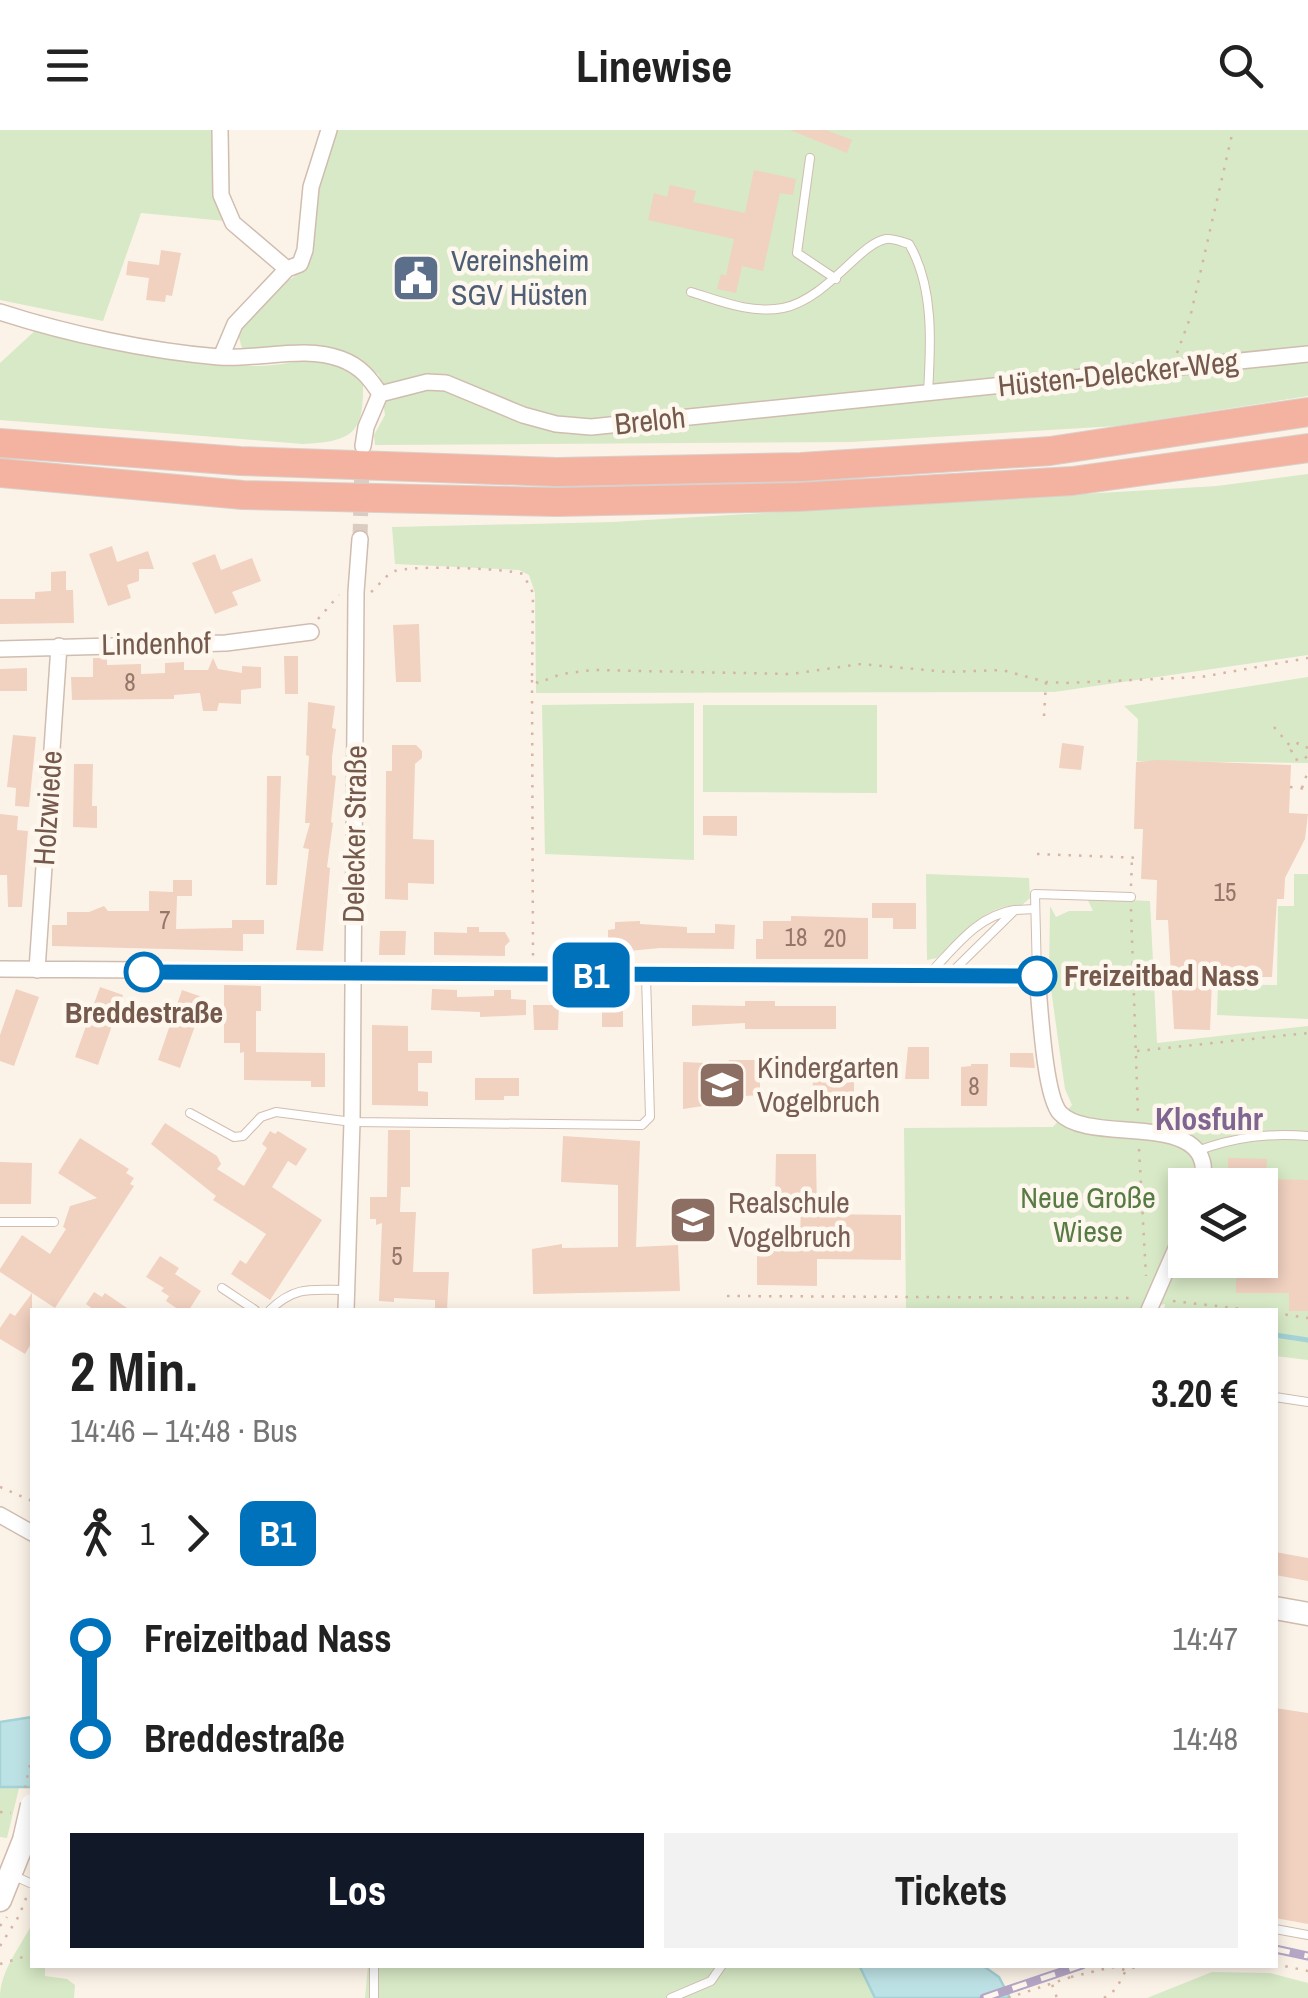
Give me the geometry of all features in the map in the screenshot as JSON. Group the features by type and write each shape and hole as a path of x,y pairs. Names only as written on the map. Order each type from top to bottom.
{"highway":[{"path":"0,443 240,461 556,472 782,467 1050,451 1308,412"},
{"path":"0,473 242,495 556,502 798,497 1072,481 1308,448"}],"street":[{"path":"220,130 221,196 233,223 287,269"},
{"path":"222,357 235,324 287,269 300,264 306,250 312,186 329,130"},
{"path":"0,312 162,350 222,357 310,353 340,358 362,369 380,394 366,427 363,446"},
{"name":"Hüsten-Delecker-Weg","path":"928,392 1308,354"},
{"name":"Breloh","path":"380,394 427,382 446,383 523,415 556,424 590,427 928,392"},
{"name":"Delecker Straße","path":"346,1308 352,1122 356,592 360,539"},
{"name":"Lindenhof","path":"0,649 226,643 311,632"},
{"name":"Holzwiede","path":"37,970 59,646"},
{"path":"0,969 1037,976 1056,1108 1078,1124 1182,1140 1197,1151 1202,1168"},
{"path":"1150,1302 1168,1264"},
{"path":"0,1514 30,1532"},
{"path":"1278,1609 1308,1614"},
{"path":"0,1900 21,1879 30,1814"}],"lane":[{"path":"810,158 797,253 836,278"},
{"path":"690,292 742,307 782,308 815,296 875,244 888,238 909,244 920,263 926,301 928,392"},
{"path":"1037,976 1035,894 1131,898"},
{"path":"928,975 992,914 1035,909"},
{"path":"949,974 1016,910"},
{"path":"190,1114 234,1137 243,1136 261,1117 276,1112 352,1122 646,1123 650,1117 646,976"},
{"path":"1197,1151 1231,1139 1270,1133 1308,1136"},
{"path":"0,1222 54,1222"},
{"path":"222,1288 253,1308"},
{"path":"273,1308 296,1290 347,1290"},
{"path":"1278,1398 1308,1402"},
{"path":"1278,1929 1308,1934"},
{"path":"374,1968 374,1998"},
{"path":"671,1998 711,1980 720,1968"}],"path":[{"path":"1172,369 1190,318 1233,130"},
{"path":"311,632 339,594 375,590 389,574 400,570 466,569 523,574 532,593 533,975"},
{"path":"532,679 542,682 561,674 593,670 792,674 861,664 947,672 1002,670 1046,682 1201,677 1308,658"},
{"path":"1044,716 1046,682"},
{"path":"1274,727 1292,748 1295,759 1300,761 1308,756"},
{"path":"1292,748 1298,743 1308,746"},
{"path":"1290,788 1305,789 1308,771"},
{"path":"1038,854 1142,858"},
{"path":"1132,858 1138,1131 1150,1302"},
{"path":"1137,1051 1308,1032"},
{"path":"727,1296 1150,1302 1226,1308"},
{"path":"1278,1313 1308,1318"},
{"path":"0,1487 30,1500"},
{"path":"0,1946 19,1916 21,1879"},
{"path":"0,1964 24,1957"},
{"path":"1278,1965 1308,1971"},
{"path":"1047,1968 1057,1998"},
{"path":"1008,1998 1105,1968"},
{"path":"1119,1968 1132,1968"},
{"path":"1104,1998 1116,1989 1126,1970"}],"green space":[{"path":"0,130 215,130 225,221 141,213 103,321 0,300"},
{"path":"334,130 1308,130 1308,396 1117,426 851,442 375,445 374,435 385,415 379,375 357,360 247,351 242,348 238,334 279,285 294,277 305,259 313,202"},
{"path":"39,327 200,362 254,366 312,360 337,364 363,384 361,415 357,425 343,437 303,444 0,420 0,363"},
{"path":"1308,474 1308,655 1054,692 536,693 535,593 529,575 519,570 395,564 392,527 613,522 1217,486"},
{"path":"1308,677 1308,763 1137,761 1138,719 1124,706"},
{"path":"694,703 694,860 545,854 542,705"},
{"path":"703,705 877,705 877,793 703,792"},
{"path":"926,874 1029,878 1030,898 1022,905 996,909 986,915 937,958 927,960"},
{"path":"1294,874 1308,874 1308,1019 1217,1015 1218,984 1277,985 1278,906 1294,906"},
{"name":"Neue Große Wiese","path":"1087,898 1150,901 1157,1043 1308,1026 1308,1360 1278,1356 1278,1308 1164,1308 1165,1304 1147,1308 906,1308 904,1128 1053,1127 1072,1105 1065,1089 1049,975 1050,906 1056,917 1069,911 1093,911"},
{"path":"0,1787 19,1788 7,1838 0,1837"},
{"path":"30,1928 30,1968 45,1968 45,1976 67,1979 75,1985 74,1998 0,1998 7,1969"},
{"path":"368,1968 860,1968 875,1998 365,1998"},
{"path":"1212,1972 1270,1973 1308,1983 1308,1998 1147,1998"}],"water":[{"path":"30,1717 30,1787 0,1787 0,1722"},
{"path":"860,1968 986,1968 999,1977 1010,1998 875,1998"}],"building":[{"path":"790,130 826,130 852,140 847,153"},
{"path":"754,170 796,179 793,195 780,193 763,271 742,266 736,293 717,289 721,274 726,276 734,239 648,220 654,193 667,197 670,185 696,191 693,202 745,213"},
{"path":"161,250 181,253 172,296 166,295 165,302 146,300 149,278 126,275 128,261 159,265"},
{"name":"Vereinsheim SGV Hüsten","path":"411,260 432,264 427,298 402,293 405,279 396,277 398,262 410,265"},
{"path":"112,546 117,562 148,551 154,569 139,569 139,581 127,585 131,598 108,606 89,554"},
{"path":"215,554 221,570 252,558 261,581 232,592 238,605 215,614 192,563"},
{"path":"66,571 66,590 73,590 74,623 0,624 0,599 35,599 35,592 51,591 51,572"},
{"path":"419,624 421,682 396,682 393,625"},
{"path":"284,656 298,656 298,694 285,694"},
{"path":"93,658 107,658 107,665 141,664 141,674 165,673 165,663 184,662 184,670 208,670 213,658 218,669 242,673 242,666 261,667 261,688 241,690 241,704 219,703 217,711 203,711 200,693 174,695 174,699 72,700 71,677 93,677"},
{"path":"27,668 27,691 0,691 0,669"},
{"path":"308,702 335,706 332,775 336,776 323,951 296,950 309,849 303,848 310,823 305,823"},
{"path":"13,735 36,737 29,807 15,806 16,788 7,787"},
{"path":"1062,743 1084,746 1081,770 1059,768"},
{"path":"392,745 416,745 422,751 422,758 415,764 413,839 434,840 434,884 408,883 408,900 385,899 386,771 392,771"},
{"path":"1136,762 1291,765 1289,813 1308,814 1305,839 1285,878 1284,899 1277,899 1272,977 1260,977 1260,983 1212,981 1210,1030 1174,1029 1168,920 1156,920 1157,880 1141,879 1143,829 1134,829"},
{"path":"74,764 93,764 92,806 97,806 97,828 73,827"},
{"path":"267,776 281,776 277,885 266,885"},
{"path":"0,814 18,816 17,830 28,831 22,907 8,907 7,875 0,875"},
{"path":"703,816 737,816 737,836 703,835"},
{"path":"173,880 192,880 192,896 177,896 176,929 232,928 232,920 264,920 264,934 243,934 243,951 52,946 52,925 67,925 67,912 89,912 104,906 108,911 149,911 149,891 173,892"},
{"path":"872,903 916,903 916,929 893,929 893,918 872,918"},
{"path":"791,916 868,918 868,959 756,959 756,939 763,939 763,921 791,921"},
{"path":"615,922 687,927 687,933 715,933 715,924 735,925 734,949 660,948 608,953 608,930 615,929"},
{"path":"467,927 479,927 479,932 505,932 510,941 505,946 505,956 434,955 434,932 467,933"},
{"path":"380,931 406,931 405,955 379,955"},
{"path":"224,985 261,986 261,1011 256,1011 256,1052 325,1053 325,1087 311,1087 311,1081 244,1080 244,1052 240,1053 240,1043 224,1043"},
{"path":"100,987 123,995 98,1065 75,1057"},
{"path":"16,989 39,997 14,1066 0,1061 0,1035"},
{"path":"432,989 457,990 457,997 494,996 494,990 511,990 511,999 526,1000 526,1015 480,1017 480,1012 431,1010"},
{"path":"182,990 205,998 180,1068 158,1060"},
{"path":"745,1001 775,1001 775,1006 836,1006 836,1029 745,1029 745,1023 692,1026 692,1005 745,1006"},
{"path":"533,1005 559,1005 558,1030 534,1030"},
{"path":"602,1005 623,1005 623,1027 602,1027"},
{"path":"372,1025 408,1026 408,1051 432,1051 432,1063 418,1063 418,1091 428,1092 428,1106 372,1105"},
{"path":"908,1047 929,1047 929,1079 905,1079"},
{"path":"1010,1053 1033,1053 1035,1068 1010,1067"},
{"path":"729,1060 760,1060 760,1095 729,1097 729,1102 683,1109 683,1062 728,1064"},
{"path":"988,1064 987,1106 961,1106 961,1067"},
{"path":"813,1077 854,1077 854,1095 828,1097 828,1109 812,1109"},
{"path":"475,1078 519,1078 519,1096 475,1100"},
{"path":"165,1123 217,1156 221,1164 217,1169 244,1186 267,1148 262,1144 270,1131 278,1131 307,1149 296,1166 288,1161 272,1187 322,1220 270,1300 231,1274 240,1260 246,1264 266,1234 213,1200 216,1196 151,1144"},
{"path":"388,1130 410,1130 410,1187 401,1187 400,1212 416,1212 413,1272 449,1272 447,1308 435,1308 435,1300 379,1301 382,1223 376,1225 376,1219 370,1219 370,1197 387,1197"},
{"path":"563,1136 640,1141 636,1247 678,1245 680,1291 533,1294 532,1249 562,1244 562,1248 618,1247 618,1185 561,1182"},
{"path":"80,1138 129,1169 126,1173 134,1178 130,1184 134,1186 55,1308 0,1272 22,1235 50,1254 66,1229 63,1227 70,1206 97,1198 58,1173"},
{"path":"776,1154 816,1154 817,1214 901,1215 901,1260 817,1259 817,1286 757,1285 757,1246 795,1246 795,1240 800,1240 801,1202 775,1201"},
{"path":"1228,1158 1267,1159 1267,1168 1228,1168"},
{"path":"0,1162 32,1163 31,1204 0,1204"},
{"path":"1278,1179 1308,1180 1308,1311 1289,1311 1289,1293 1236,1293 1236,1278 1278,1278"},
{"path":"160,1256 179,1268 175,1274 201,1291 190,1308 176,1308 166,1301 169,1296 161,1291 164,1288 146,1277"},
{"path":"94,1292 102,1297 105,1293 127,1308 91,1308 86,1304"},
{"path":"32,1293 30,1345 25,1354 0,1339 0,1328 10,1313 15,1316"},
{"path":"1278,1553 1308,1558 1308,1581 1278,1576"},
{"path":"1278,1708 1308,1713 1308,1924 1278,1919"}],"waterway":[{"path":"1278,1335 1308,1340"}],"tunnel":[{"path":"360,539 362,463"}],"railway":[{"path":"1278,1950 1308,1956"},
{"path":"984,1998 1073,1968"}],"bus line":[{"name":"B1","path":"144,972 1037,976"}],"place":[{"name":"Vereinsheim SGV Hüsten","path":"416,278"},
{"name":"Breddestraße","path":"144,972"},
{"name":"Freizeitbad Nass","path":"1037,976"},
{"name":"Kindergarten Vogelbruch","path":"722,1085"},
{"name":"Realschule Vogelbruch","path":"693,1220"}],"district":[{"name":"Klosfuhr","path":"1209,1119"}]}
